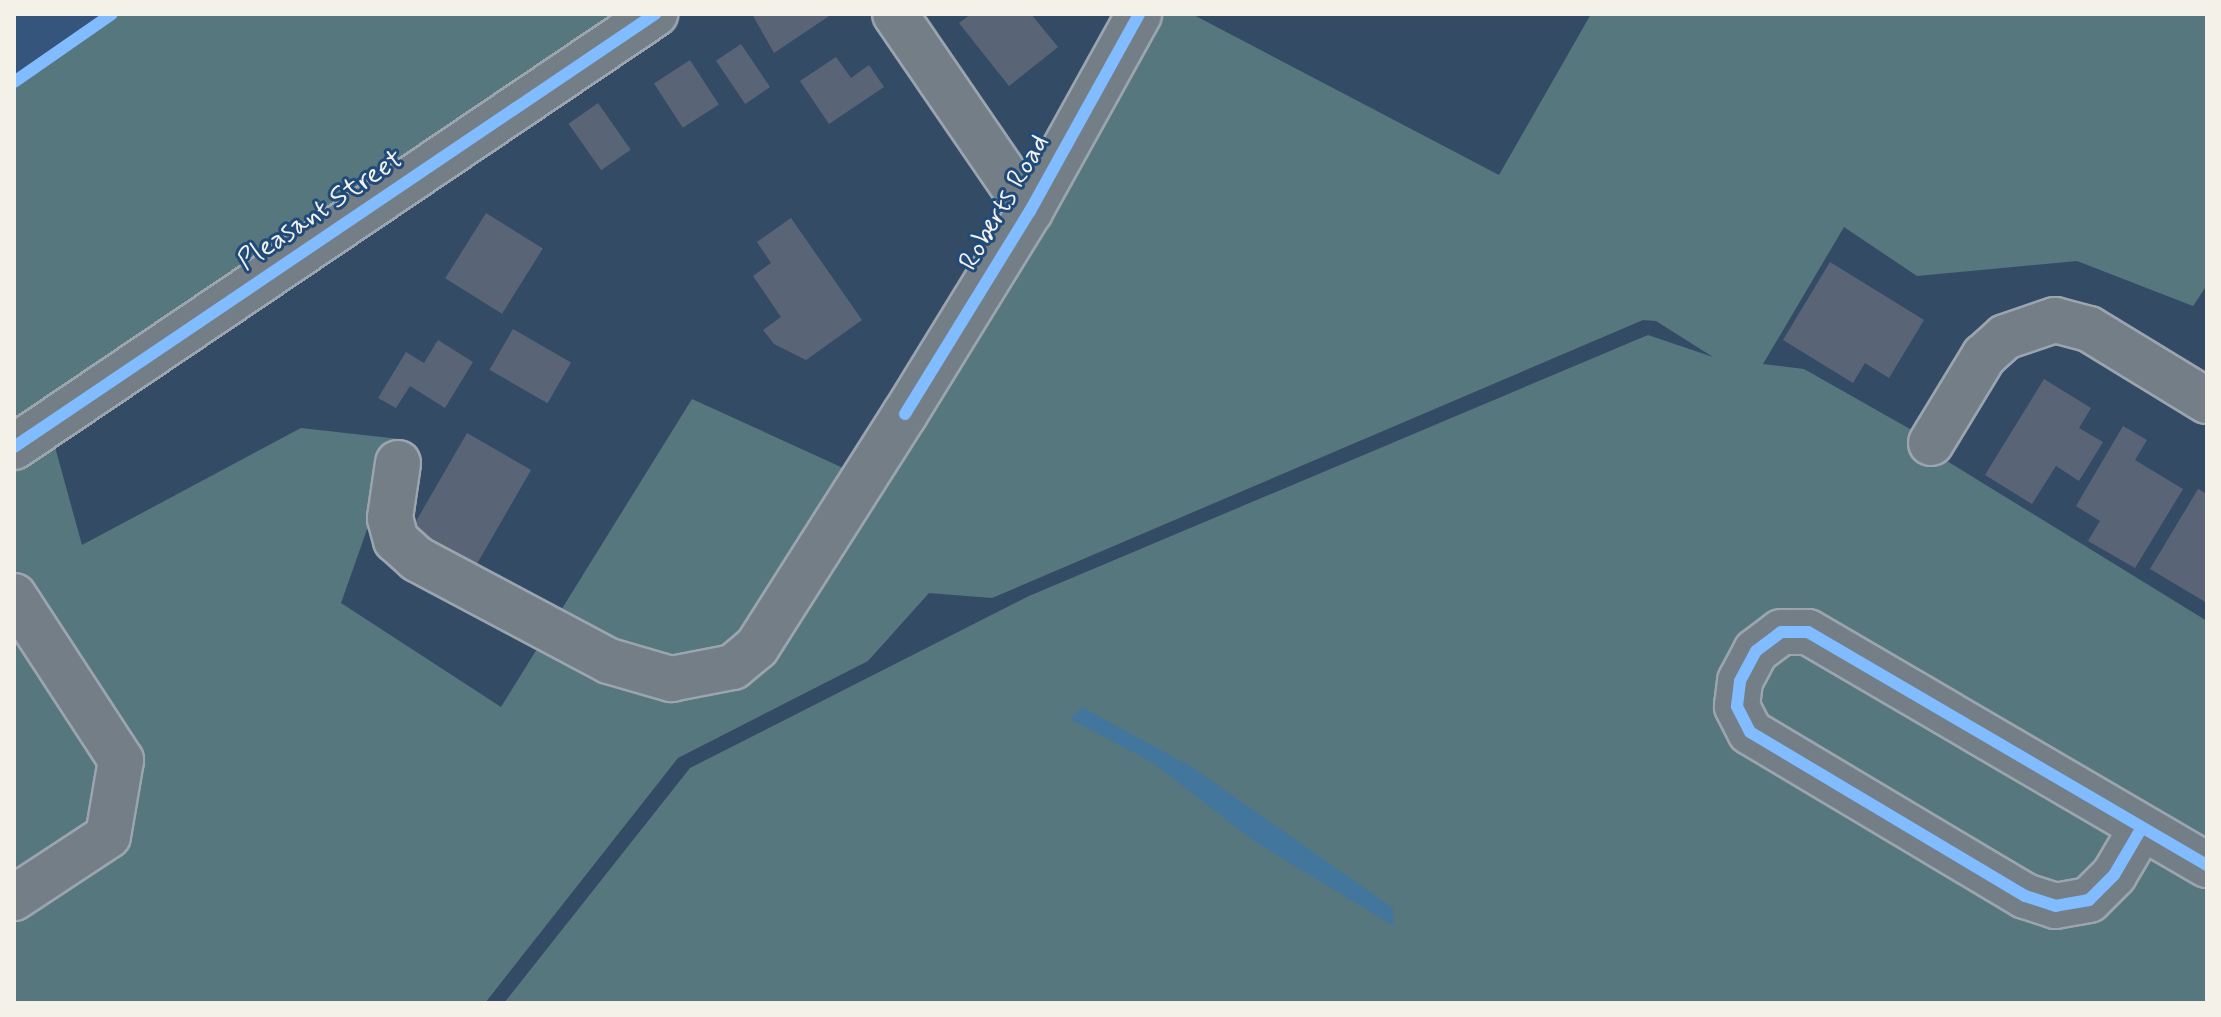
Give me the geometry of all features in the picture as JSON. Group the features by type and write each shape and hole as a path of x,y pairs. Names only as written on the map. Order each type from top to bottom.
{"street":[{"name":"Pleasant Street","path":"14,447 655,14"},
{"path":"895,14 1030,211"},
{"name":"Roberts Road","path":"398,463 390,518 396,540 417,559 609,661 671,679 733,667 757,647 905,414 1030,211 1139,14"},
{"path":"1931,443 1984,356 2025,326 2055,320 2089,329 2207,401"},
{"path":"14,596 121,760 108,836 14,898"},
{"path":"2141,829 2114,875 2089,900 2056,906 2025,896 1750,732 1737,706 1740,681 1756,651 1781,632 1808,632 2207,865"}],"shaded area":[{"path":"14,14 120,14 14,85"},
{"path":"1082,707 1192,767 1393,908 1394,926 1255,842 1153,763 1070,719"}],"green space":[{"path":"120,14 622,14 52,436 82,545 301,428 399,439 341,603 501,707 692,399 876,483 1043,223 1055,214 1052,209 1160,14 1192,14 1499,175 1591,14 2207,14 2207,285 2193,306 2077,261 1917,276 1844,227 1763,364 1804,369 1917,433 1942,458 2207,621 2207,1003 504,1003 690,768 1029,596 1648,335 1713,357 1656,321 1643,320 992,598 929,593 868,661 678,758 485,1003 14,1003 14,85"}],"building":[{"path":"752,14 832,14 774,53"},
{"path":"971,14 1031,14 1058,47 1009,86 959,23"},
{"path":"741,44 770,87 745,104 716,61"},
{"path":"836,57 851,78 869,65 884,87 829,124 800,81"},
{"path":"690,60 719,104 683,128 654,83"},
{"path":"598,103 631,150 601,170 569,124"},
{"path":"486,213 543,249 502,314 445,278"},
{"path":"791,218 862,320 806,360 774,344 763,330 781,317 753,276 771,263 757,242"},
{"path":"1830,262 1924,320 1889,378 1865,363 1853,383 1783,340"},
{"path":"513,329 571,363 548,403 490,370"},
{"path":"438,340 473,362 445,408 410,386 396,408 378,398 406,352 424,363"},
{"path":"2044,379 2091,408 2079,428 2103,442 2079,481 2056,466 2032,504 1985,475"},
{"path":"2123,426 2147,440 2135,460 2183,489 2135,568 2088,541 2100,521 2076,506"},
{"path":"467,433 531,470 472,573 408,536"},
{"path":"2198,489 2207,494 2207,603 2150,569"}],"cycle path":[{"path":"14,82 112,14"},
{"path":"14,447 655,14"},
{"path":"905,414 1030,211 1139,14"},
{"path":"2141,829 2114,875 2089,900 2056,906 2025,896 1750,732 1737,706 1740,681 1756,651 1781,632 1808,632 2207,865"}]}
